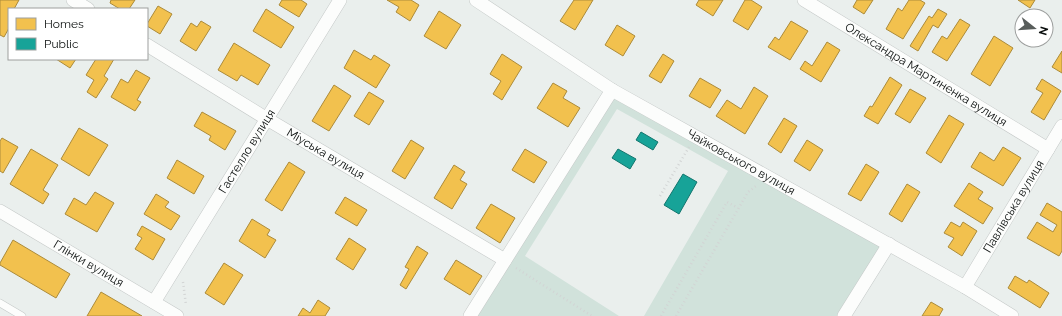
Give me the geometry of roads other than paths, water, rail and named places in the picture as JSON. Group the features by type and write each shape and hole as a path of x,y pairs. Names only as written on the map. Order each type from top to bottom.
{"street":[{"path":"73,0 86,8"},
{"name":"Гастелло вулиця","path":"154,302 340,0"},
{"name":"Чайковського вулиця","path":"476,0 612,90 889,244 965,287 1012,316"},
{"name":"Олександра Мартиненка вулиця","path":"804,0 1048,149"},
{"name":"Міуська вулиця","path":"148,46 267,119 505,260"},
{"path":"470,316 612,90"},
{"name":"Павлівська вулиця","path":"965,287 1062,126"},
{"name":"Глінки вулиця","path":"0,211 154,302 182,312"},
{"path":"844,316 889,244"}],"lane":[{"path":"0,303 22,316"}]}
